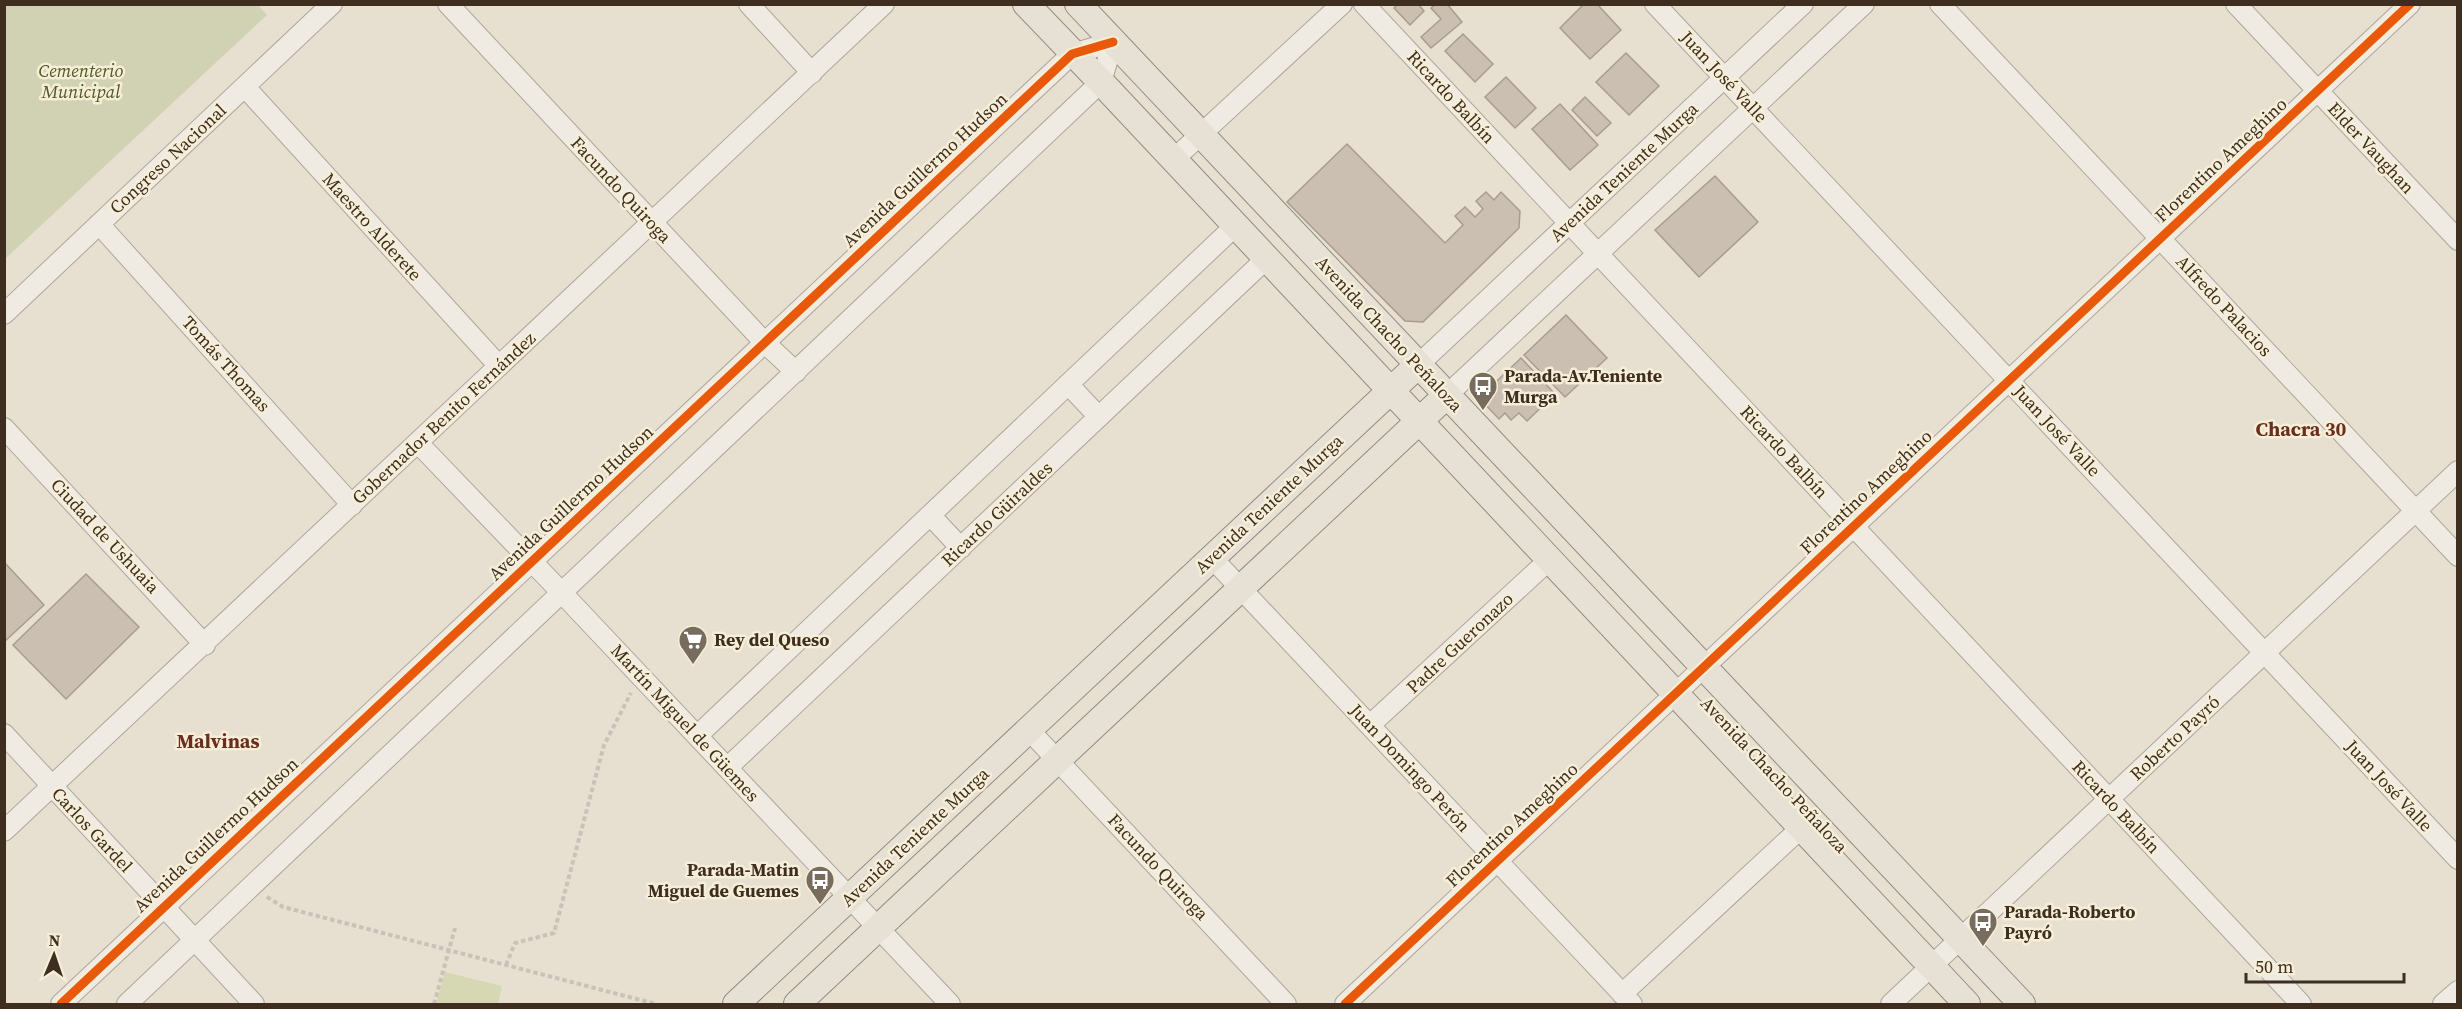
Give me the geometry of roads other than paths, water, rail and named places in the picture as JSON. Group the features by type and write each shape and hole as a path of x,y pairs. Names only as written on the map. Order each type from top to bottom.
{"main road":[{"name":"Avenida Chacho Peñaloza","path":"1026,4 1967,1005"},
{"name":"Avenida Chacho Peñaloza","path":"1078,4 2022,1005"},
{"name":"Avenida Teniente Murga","path":"736,1005 1418,365"},
{"path":"797,1005 1447,395"}],"street":[{"name":"Congreso Nacional","path":"4,314 332,4"},
{"name":"Facundo Quiroga","path":"448,4 651,223 765,343 796,372"},
{"path":"749,4 812,73"},
{"name":"Gobernador Benito Fernández","path":"4,831 205,645 884,4"},
{"path":"1173,160 1342,4"},
{"name":"Ricardo Balbín","path":"1364,4 2301,1005"},
{"name":"Juan José Valle","path":"1656,4 2457,859"},
{"name":"Avenida Teniente Murga","path":"1418,365 1803,4"},
{"path":"1447,395 1864,4"},
{"name":"Alfredo Palacios","path":"1940,4 2457,556"},
{"name":"Elder Vaughan","path":"2236,4 2457,240"},
{"name":"Florentino Ameghino","path":"1344,1005 2410,4"},
{"path":"127,1005 1101,82 1113,42"},
{"name":"Avenida Guillermo Hudson","path":"60,1005 1072,54 1113,42"},
{"name":"Maestro Alderete","path":"244,87 500,366"},
{"name":"Tomás Thomas","path":"99,224 352,505"},
{"path":"697,736 1235,226"},
{"name":"Ricardo Güiraldes","path":"728,768 1266,259"},
{"path":"1068,384 1099,417"},
{"name":"Ciudad de Ushuaia","path":"4,428 205,645"},
{"name":"Martín Miguel de Güemes","path":"418,443 951,1005"},
{"name":"Roberto Payró","path":"1891,1005 2457,471"},
{"path":"930,515 961,548"},
{"name":"Juan Domingo Perón","path":"1212,558 1627,999"},
{"name":"Padre Gueronazo","path":"1370,725 1549,560"},
{"name":"Facundo Quiroga","path":"1029,730 1286,1005"},
{"name":"Carlos Gardel","path":"4,734 254,1005"},
{"path":"1627,999 1801,828"},
{"path":"2443,1005 2457,991"}],"place":[{"name":"Parada-Av.Teniente Murga","path":"1483,412"},
{"name":"Rey del Queso","path":"693,666"},
{"name":"Parada-Matin Miguel de Guemes","path":"820,906"},
{"name":"Parada-Roberto Payró","path":"1983,948"}],"district":[{"name":"Chacra 30","path":"2301,429"},
{"name":"Malvinas","path":"218,741"}],"park label":[{"name":"Cementerio Municipal","path":"81,82"}]}
